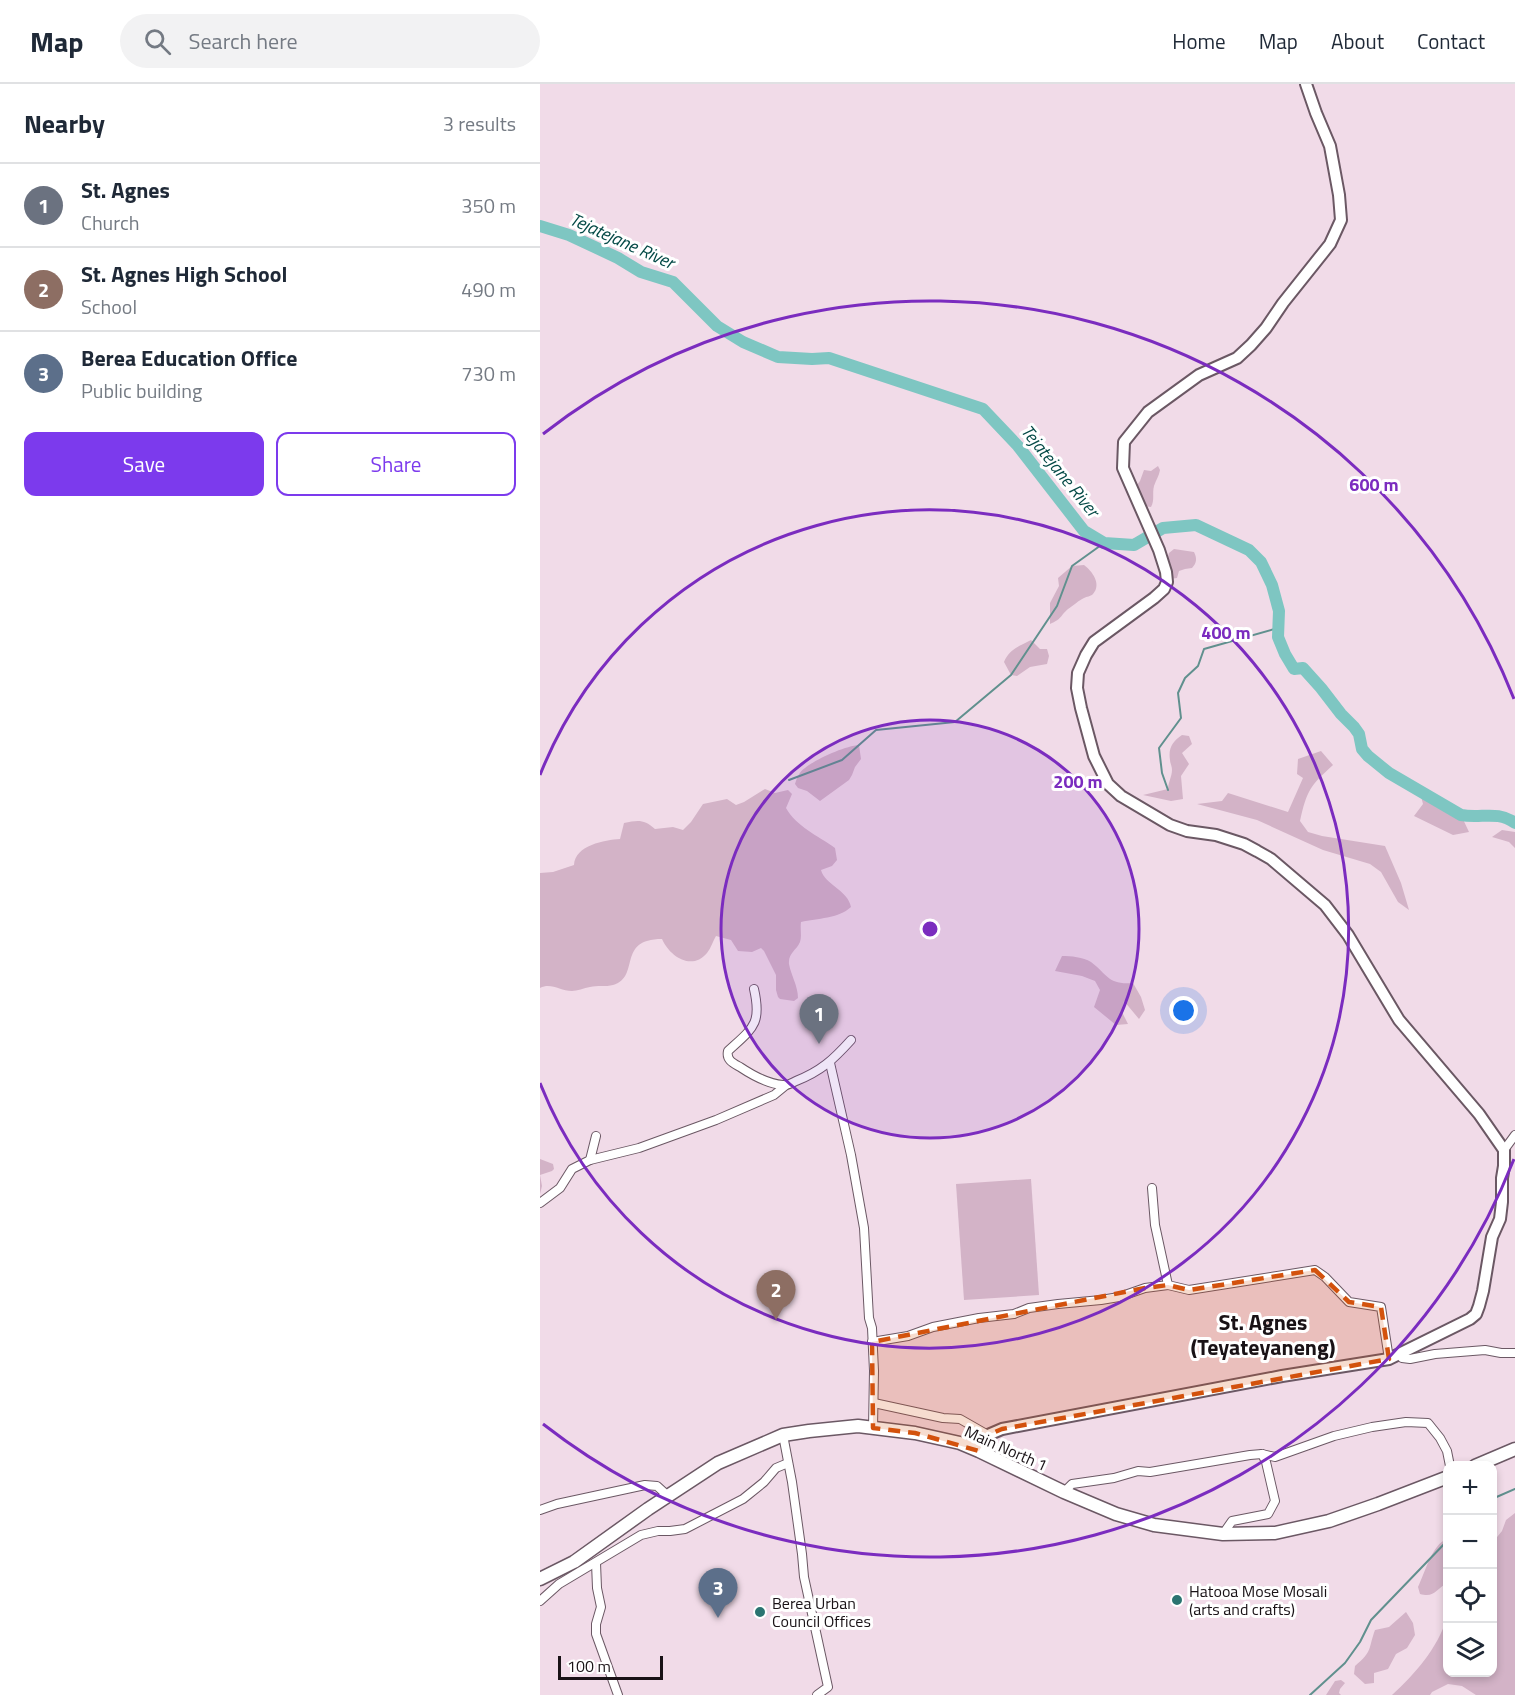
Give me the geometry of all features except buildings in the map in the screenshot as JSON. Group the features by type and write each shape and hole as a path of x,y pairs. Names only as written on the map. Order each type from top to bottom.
{"main road":[{"name":"Main North 1","path":"540,1579 574,1562 718,1463 783,1435 809,1431 858,1426 915,1433 960,1443 1116,1514 1154,1525 1223,1534 1275,1533 1329,1521 1443,1479"},
{"path":"1487,1461 1515,1449"}],"street":[{"path":"1306,84 1330,146 1340,195 1341,220 1330,244 1251,345 1237,358 1199,375 1148,412 1124,442 1124,468 1159,550 1167,582 1164,589 1154,598 1094,642 1078,673 1077,688 1094,756 1108,784 1121,796 1170,825 1187,831 1216,835 1257,851 1271,859 1325,905 1348,935 1399,1020 1479,1114 1504,1150 1500,1219 1492,1237 1483,1291 1476,1314 1394,1357"},
{"path":"754,989 757,1020 747,1034 728,1051 728,1058 750,1074 785,1086"},
{"path":"540,1203 560,1188 572,1169 590,1160 639,1148 716,1120 774,1095 785,1086 809,1077 830,1063 851,1040"},
{"path":"830,1063 851,1155 864,1228 874,1371 873,1428"},
{"path":"1504,1150 1515,1135"},
{"path":"590,1160 596,1136"},
{"path":"1152,1188 1155,1225 1168,1286"},
{"path":"872,1342 908,1336 945,1325 1014,1314 1029,1308 1119,1297 1145,1288 1168,1286 1189,1290 1315,1270 1349,1302 1381,1307 1394,1357"},
{"path":"979,1451 988,1435 1002,1429 1282,1376 1394,1357 1410,1359 1435,1354 1485,1350 1515,1353"},
{"path":"874,1403 943,1418 960,1419 988,1435"},
{"path":"1064,1492 1072,1484 1113,1478 1138,1471 1150,1472 1232,1457 1262,1454 1275,1457 1334,1436 1406,1422 1428,1423 1448,1451 1449,1461"},
{"path":"783,1435 804,1577 828,1687 817,1695"},
{"path":"1223,1534 1232,1521 1268,1514 1275,1501 1262,1454"},
{"path":"540,1600 559,1584 640,1535 685,1529 743,1499 764,1482 776,1467 788,1463"},
{"path":"540,1510 557,1504 645,1485 657,1486 668,1496"},
{"path":"596,1563 597,1588 602,1607 596,1624 596,1634 618,1695"}],"highlighted area":[{"path":"1315,1270 1349,1302 1381,1307 1389,1359 1002,1429 988,1435 979,1451 915,1433 873,1428 872,1342 1145,1288 1168,1285 1189,1290"}],"shaded area":[{"path":"1158,466 1160,470 1154,486 1151,507 1144,506 1137,485 1144,470 1151,471"},
{"path":"1174,549 1194,552 1196,560 1192,568 1179,571 1177,578 1170,579 1167,560 1169,553"},
{"path":"1084,565 1095,578 1096,590 1050,624 1050,603 1059,586 1058,578 1072,566"},
{"path":"1031,640 1040,649 1047,649 1049,656 1047,664 1030,667 1017,676 1011,675 1004,662 1006,658 1015,648"},
{"path":"1182,735 1189,736 1192,744 1182,753 1189,764 1181,776 1183,799 1171,801 1143,795 1168,789 1172,770 1171,748"},
{"path":"859,745 861,759 849,780 820,801 795,784 800,773 810,764 839,750"},
{"path":"1321,751 1333,765 1310,789 1300,821 1308,832 1385,846 1401,883 1409,910 1398,902 1381,872 1370,864 1323,850 1257,820 1197,804 1222,801 1228,793 1288,812 1303,778 1297,774 1298,759"},
{"path":"765,789 775,793 788,790 792,794 786,808 791,815 802,826 835,848 837,860 832,866 821,870 827,880 846,896 851,907 834,916 801,922 800,942 789,960 798,998 794,1001 778,997 776,975 761,948 752,952 738,951 731,940 716,936 707,953 695,961 682,960 676,956 662,939 648,941 639,945 634,951 626,974 621,981 613,985 593,986 572,991 552,986 540,988 540,873 553,872 574,865 576,858 585,848 599,842 620,839 624,823 641,821 655,829 673,827 683,830 703,804 727,799 736,805"},
{"path":"1420,792 1461,815 1469,832 1453,835 1414,816 1423,804"},
{"path":"1502,830 1515,832 1515,848 1509,842 1492,837"},
{"path":"1062,956 1091,962 1113,981 1133,983 1145,1010 1139,1019 1124,1001 1122,1012 1128,1024 1116,1025 1094,1007 1100,990 1095,981 1055,971"},
{"path":"540,1159 553,1164 554,1169 540,1175"},
{"path":"1031,1179 1039,1295 964,1300 956,1184"},
{"path":"1515,1513 1515,1695 1476,1695 1462,1686 1448,1684 1430,1695 1392,1695 1424,1660 1443,1629 1443,1677 1497,1677 1497,1537 1506,1520"},
{"path":"1442,1542 1443,1586 1432,1594 1420,1594 1418,1587 1430,1560"},
{"path":"1406,1612 1413,1623 1415,1635 1407,1648 1396,1654 1388,1669 1374,1673 1374,1683 1365,1684 1354,1674 1355,1666 1369,1650 1375,1630 1389,1627"},
{"path":"1341,1680 1345,1683 1340,1689 1341,1695 1326,1695 1335,1681"}],"waterway":[{"name":"Tejatejane River","path":"540,226 569,235 618,258 641,272 673,282 717,326 743,342 778,357 829,358 983,409 1018,446 1084,531 1104,543 1134,545 1163,528 1196,525 1249,550 1261,562 1272,585 1279,611 1278,637 1285,654 1294,669 1303,668 1354,727 1359,734 1362,749 1368,756 1389,773 1461,815 1502,817 1515,823"},
{"path":"789,780 842,760 876,730 955,722 1011,675 1057,606 1072,566 1104,543"},
{"path":"1168,790 1162,773 1159,748 1181,718 1178,693 1185,678 1198,666 1204,649 1278,628"},
{"path":"1497,1497 1515,1489"},
{"path":"1310,1695 1345,1663 1360,1642 1371,1620 1443,1545"}],"place":[{"name":"St. Agnes","path":"819,1044"},
{"name":"St. Agnes High School","path":"776,1320"},
{"name":"Hatooa Mose Mosali (arts and crafts)","path":"1177,1600"},
{"name":"Berea Urban Council Offices","path":"760,1612"},
{"name":"Berea Education Office","path":"718,1618"}],"district":[{"name":"St. Agnes (Teyateyaneng)","path":"1263,1334"}]}
